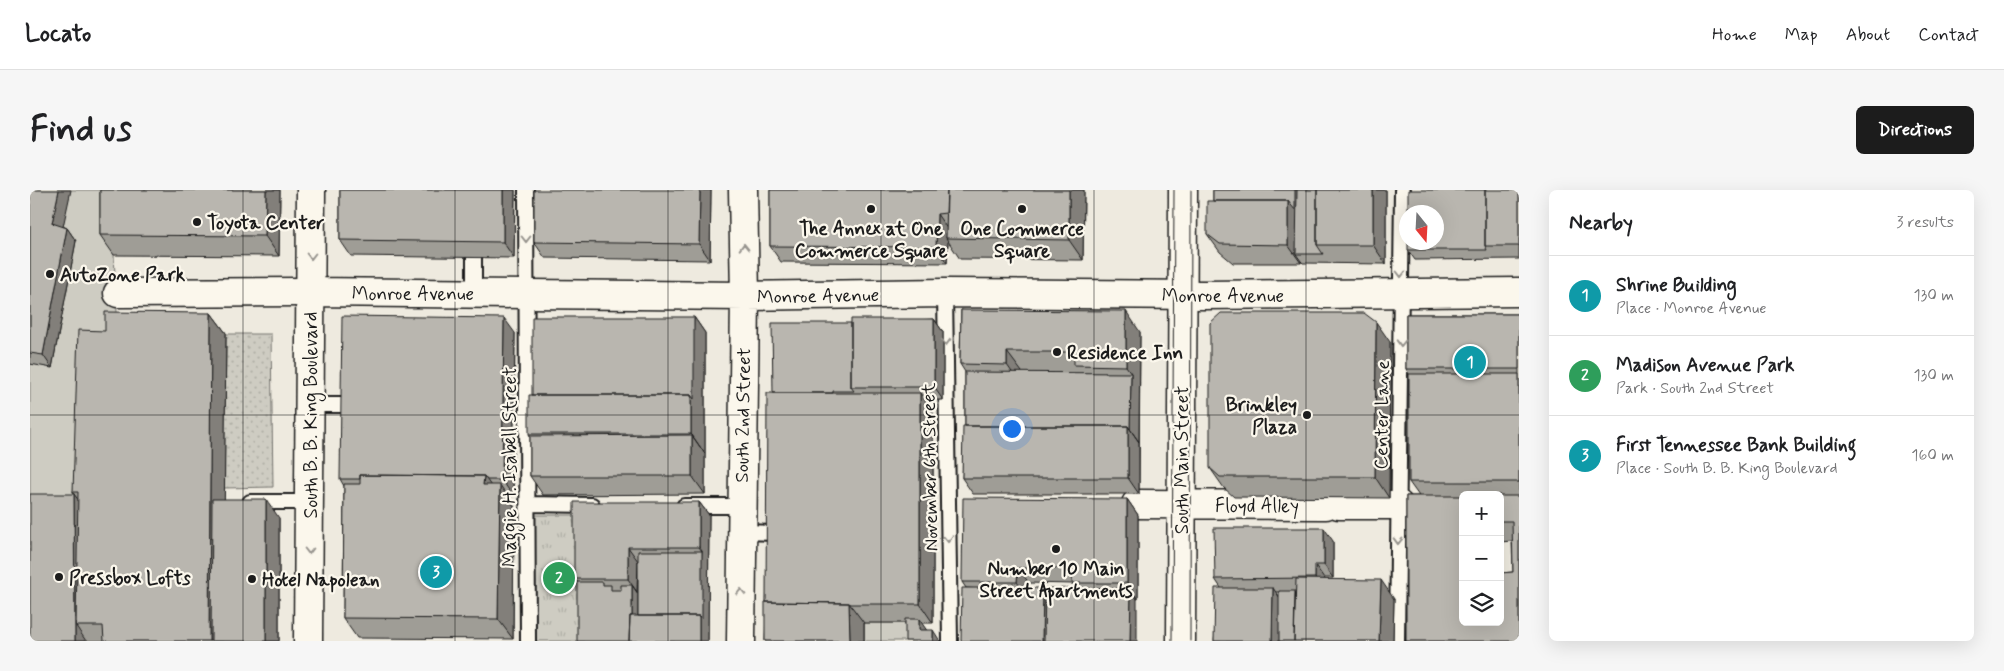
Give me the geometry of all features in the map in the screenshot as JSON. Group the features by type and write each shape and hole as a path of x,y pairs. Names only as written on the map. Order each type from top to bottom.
{"street":[{"name":"South B. B. King Boulevard","path":"308,641 311,190"},
{"name":"South 2nd Street","path":"741,641 745,296 743,190"},
{"name":"South Main Street","path":"1181,641 1182,190"},
{"name":"Monroe Avenue","path":"118,293 527,293 745,296 945,293 1401,294 1519,292"},
{"name":"Floyd Alley","path":"1131,504 1408,505"}],"lane":[{"name":"Maggie H. Isabell Street","path":"526,190 528,641"},
{"name":"Center Lane","path":"1397,641 1408,505 1401,294 1402,190"},
{"path":"474,257 474,293"},
{"name":"November 6th Street","path":"945,293 953,506 950,641"},
{"path":"309,405 352,405"},
{"path":"239,502 309,502"},
{"path":"528,504 606,505"},
{"path":"674,506 741,519 780,532"}],"green space":[{"path":"30,190 114,190 114,255 119,351 88,503 30,504"},
{"path":"223,334 271,334 273,487 224,488"},
{"path":"535,515 583,515 584,641 536,641"},
{"path":"864,623 916,623 916,641 864,641"}],"building":[{"name":"AutoZone Park","path":"30,190 59,190 52,223 67,228 43,355 30,353"},
{"name":"Toyota Center","path":"100,190 266,190 265,236 100,235"},
{"path":"340,190 503,190 503,242 340,240"},
{"path":"534,190 700,190 699,244 534,242"},
{"name":"The Annex at One Commerce Square","path":"770,190 947,190 946,213 937,214 936,247 770,246"},
{"name":"One Commerce Square","path":"947,190 1069,190 1069,240 946,238"},
{"path":"1213,190 1295,190 1295,210 1288,201 1213,201"},
{"path":"1297,190 1317,190 1317,245 1323,254 1296,254"},
{"path":"1317,190 1373,190 1373,245 1317,245"},
{"path":"1408,190 1485,190 1485,246 1487,250 1444,250 1444,205 1408,205"},
{"path":"1485,190 1519,190 1519,246 1485,246"},
{"path":"1207,201 1288,201 1288,245 1220,244 1207,234"},
{"path":"961,310 1126,311 1126,366 1074,365 1074,352 1007,352 1007,365 960,364"},
{"path":"105,312 211,313 209,641 104,641 103,626 76,626 78,492 73,492 78,330 105,331"},
{"name":"Brinkley Plaza","path":"1221,313 1364,313 1376,322 1375,477 1220,477 1210,468 1210,323"},
{"path":"1406,314 1519,314 1519,369 1406,369"},
{"path":"342,316 504,318 502,480 487,480 484,476 360,475 360,479 340,479"},
{"path":"532,317 694,317 694,399 691,395 532,395"},
{"path":"851,319 934,319 934,387 851,387"},
{"path":"772,323 851,323 851,387 854,391 773,393"},
{"path":"965,372 1131,373 1130,429 1128,426 965,426"},
{"path":"1409,374 1519,374 1519,482 1409,482"},
{"path":"767,393 920,393 920,604 766,602"},
{"path":"529,395 691,395 691,434 529,434"},
{"path":"963,426 1128,426 1128,478 962,478"},
{"path":"692,435 692,476 530,476 530,436"},
{"path":"360,475 484,476 483,485 500,485 498,619 343,618 344,484 360,484"},
{"name":"Pressbox Lofts","path":"30,494 74,494 75,641 30,641"},
{"path":"1406,496 1459,496 1459,626 1504,626 1504,573 1513,572 1512,521 1504,521 1504,496 1519,496 1519,641 1406,641"},
{"name":"Number 10 Main Street Apartments","path":"963,498 1127,499 1127,583 1072,583 1073,568 1018,568 1017,582 962,582"},
{"name":"Hotel Napolean","path":"212,499 266,499 266,641 211,641"},
{"path":"574,502 699,502 699,547 628,547 628,579 574,579"},
{"path":"1214,528 1324,528 1324,565 1315,565 1315,578 1215,579"},
{"path":"638,551 702,551 702,619 699,616 638,616"},
{"path":"1296,579 1381,580 1379,641 1294,641"},
{"path":"577,582 603,582 603,585 611,585 611,590 621,590 621,585 632,585 632,616 630,616 629,641 577,641"},
{"path":"962,588 1043,588 1042,641 961,641"},
{"path":"1045,588 1131,589 1130,641 1044,641"},
{"path":"1215,588 1273,588 1272,641 1214,641"},
{"path":"1279,591 1295,591 1294,641 1279,641"},
{"path":"765,602 849,603 850,641 765,641"},
{"path":"630,616 699,616 699,641 629,641"},
{"path":"905,619 919,619 919,630 933,630 933,641 905,641"}],"tram line":[{"path":"1172,641 1174,190"},
{"path":"1190,641 1191,190"}],"place":[{"name":"The Annex at One Commerce Square","path":"871,209"},
{"name":"One Commerce Square","path":"1022,209"},
{"name":"Toyota Center","path":"197,222"},
{"name":"AutoZone Park","path":"50,274"},
{"name":"Residence Inn","path":"1057,352"},
{"name":"Shrine Building","path":"1470,362"},
{"name":"Brinkley Plaza","path":"1307,415"},
{"name":"Number 10 Main Street Apartments","path":"1056,549"},
{"name":"First Tennessee Bank Building","path":"436,572"},
{"name":"Pressbox Lofts","path":"59,577"},
{"name":"Madison Avenue Park","path":"559,578"},
{"name":"Hotel Napolean","path":"252,579"}]}
